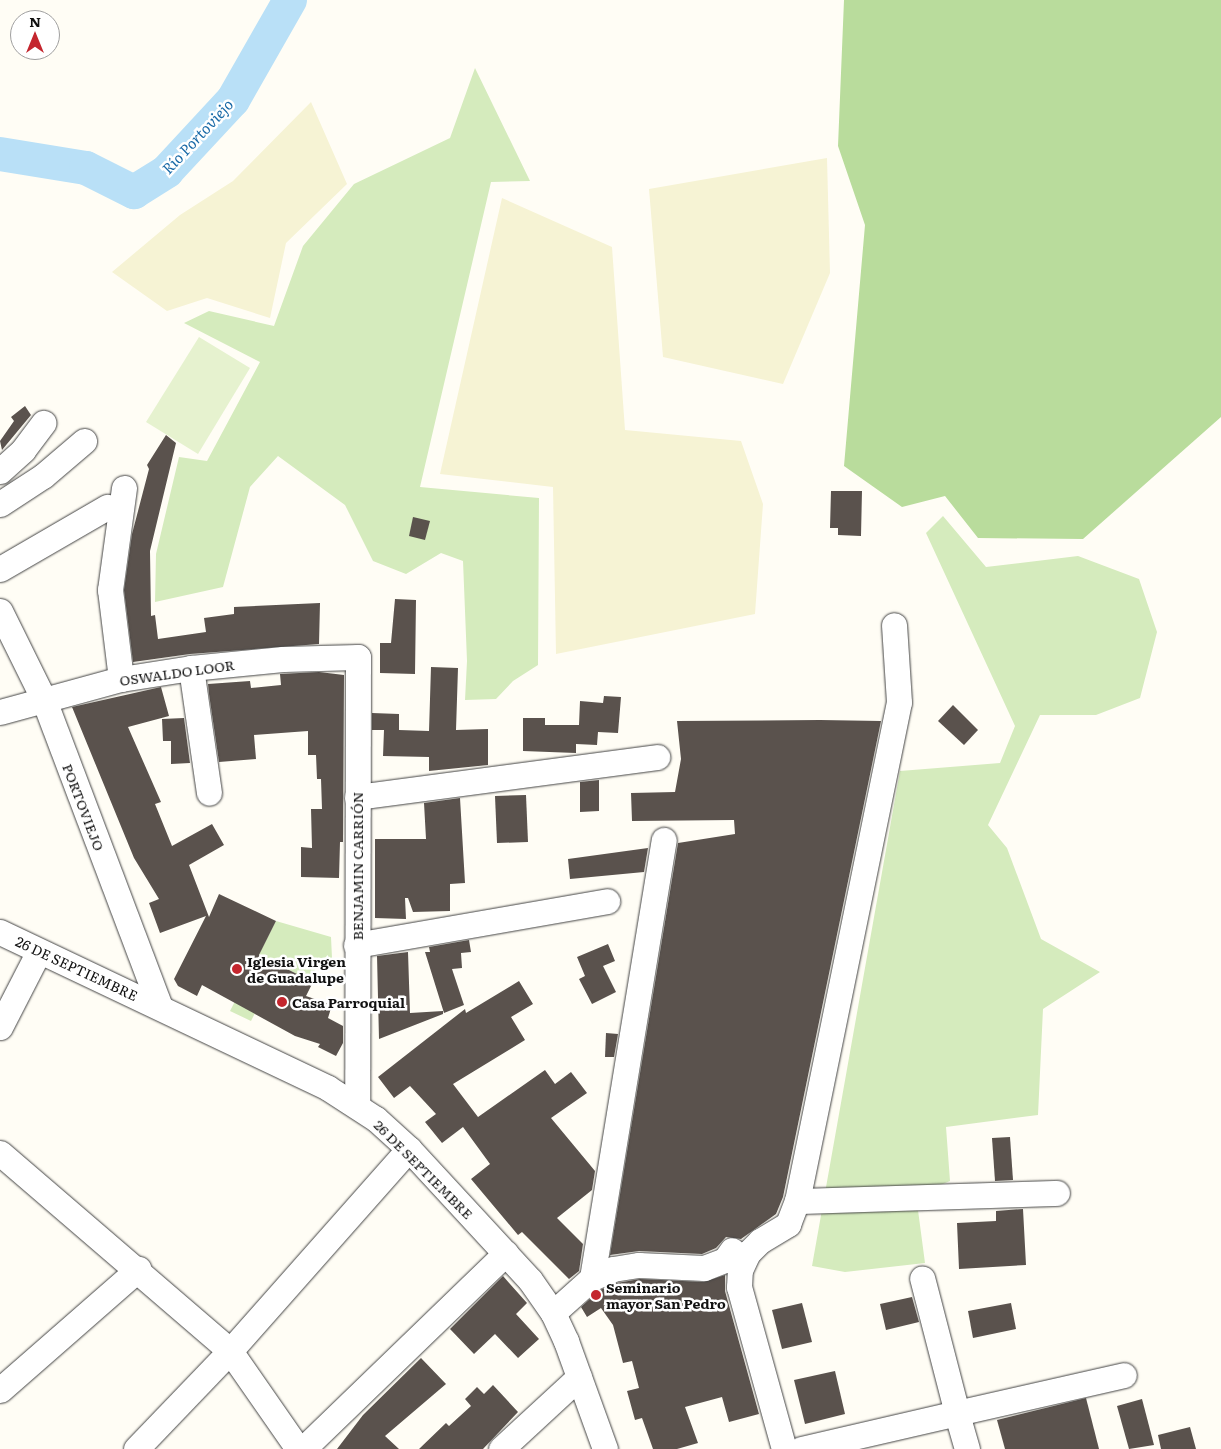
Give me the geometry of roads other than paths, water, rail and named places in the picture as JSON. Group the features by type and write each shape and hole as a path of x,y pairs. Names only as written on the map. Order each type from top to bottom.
{"street":[{"path":"0,471 23,450 43,423"},
{"path":"0,504 43,476 84,441"},
{"path":"121,679 110,590 124,488"},
{"path":"0,569 107,507"},
{"name":"PORTOVIEJO","path":"0,611 44,700 160,1007"},
{"path":"784,1449 739,1287 740,1270 748,1253 760,1241 788,1224 797,1201 899,702 894,625"},
{"name":"OSWALDO LOOR","path":"0,712 121,679 191,668 283,659 358,657"},
{"name":"BENJAMIN CARRIÓN","path":"357,1105 358,657"},
{"path":"191,668 209,793"},
{"path":"357,797 657,757"},
{"path":"592,1278 664,840"},
{"path":"356,945 607,900"},
{"name":"26 DE SEPTIEMBRE","path":"0,932 160,1007 357,1105 409,1149 506,1253 552,1313 579,1376 605,1449"},
{"path":"0,1027 39,951"},
{"path":"136,1449 230,1350 409,1149"},
{"path":"0,1153 138,1269 230,1350 298,1449"},
{"path":"797,1201 1057,1193"},
{"path":"552,1313 592,1278 613,1269 639,1265 714,1266 725,1260 732,1250"},
{"path":"303,1449 506,1253"},
{"path":"0,1390 138,1269"},
{"path":"922,1278 967,1449"},
{"path":"801,1449 1124,1375"},
{"path":"501,1449 579,1376"}],"waterway":[{"name":"Río Portoviejo","path":"0,154 86,168 134,192 167,171 233,100 290,0"}],"place":[{"name":"Iglesia Virgen de Guadalupe","path":"237,969"},
{"name":"Casa Parroquial","path":"282,1002"},
{"name":"Seminario mayor San Pedro","path":"596,1295"}]}
